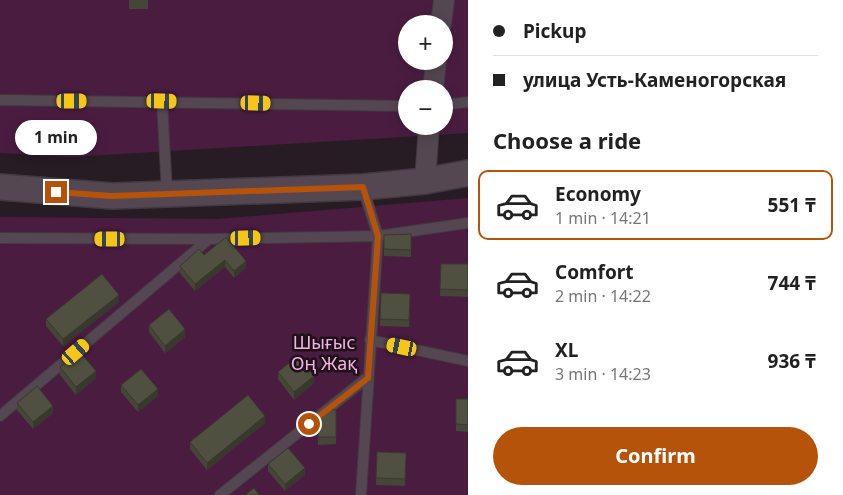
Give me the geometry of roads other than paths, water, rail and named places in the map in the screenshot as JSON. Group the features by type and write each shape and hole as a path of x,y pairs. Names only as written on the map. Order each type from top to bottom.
{"street":[{"path":"442,15 444,0"},
{"path":"425,181 428,135"},
{"path":"0,187 112,196 363,187 425,181 468,174"}],"lane":[{"path":"0,100 398,106"},
{"path":"162,101 167,194"},
{"path":"453,103 468,102"},
{"path":"361,495 378,236 363,187"},
{"path":"0,238 209,239 378,236 468,223"},
{"path":"0,416 209,239"},
{"path":"370,340 468,361"},
{"path":"220,495 368,378"}],"park label":[{"name":"Шығыс Оң Жақ","path":"324,352"}]}
